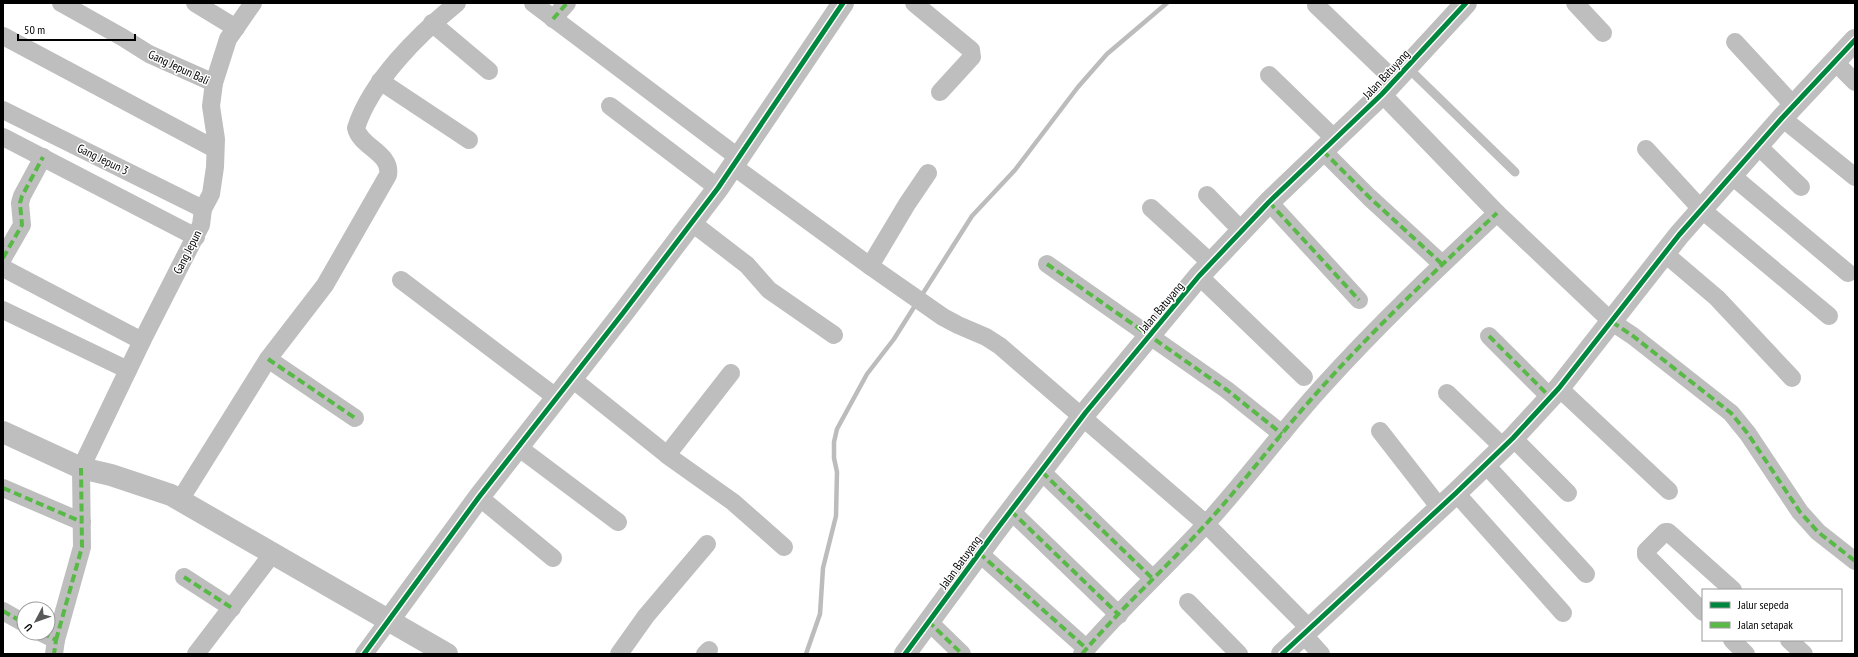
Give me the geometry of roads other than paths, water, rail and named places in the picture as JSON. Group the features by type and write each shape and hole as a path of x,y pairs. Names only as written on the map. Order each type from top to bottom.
{"street":[{"name":"Gang Jepun Bali","path":"61,3 149,54 214,83"},
{"path":"195,3 236,28"},
{"name":"Gang Jepun","path":"82,468 142,341 201,225 203,209 211,194 216,167 216,139 211,106 214,83 228,39 253,3"},
{"path":"180,500 268,360 325,285 388,175 389,170 385,160 359,134 356,128 380,81 432,23 457,3"},
{"path":"533,3 870,266 958,325 986,337 1000,346 1206,524 1306,631 1321,654"},
{"path":"553,19 567,3"},
{"path":"364,654 479,497 641,290 718,188 843,3"},
{"path":"914,3 972,50 972,57 940,92"},
{"name":"Jalan Batuyang","path":"905,654 928,621 1042,472 1082,417 1205,270 1269,202 1394,81 1466,3"},
{"path":"1575,3 1603,34"},
{"path":"1316,5 1394,81 1498,213 1612,322 1634,336 1731,413 1748,434 1800,512 1818,532 1855,561"},
{"path":"432,23 489,71"},
{"path":"3,36 215,149"},
{"path":"1282,654 1456,493 1508,442 1554,392 1612,322 1664,253 1701,209 1855,40"},
{"path":"1735,42 1788,112 1855,177"},
{"path":"1834,62 1855,82"},
{"path":"1269,75 1329,145 1368,197 1442,264"},
{"path":"380,81 469,140"},
{"path":"610,106 718,188"},
{"name":"Gang Jepun 3","path":"3,110 203,209"},
{"path":"3,136 196,237"},
{"path":"1758,146 1801,188"},
{"path":"1646,149 1701,209 1829,316"},
{"path":"3,258 22,225 20,203 22,196 43,157"},
{"path":"870,266 907,204 928,173"},
{"path":"1731,175 1848,273"},
{"path":"1207,195 1242,231"},
{"path":"1269,202 1359,300"},
{"path":"1151,208 1205,270 1304,377"},
{"path":"979,553 1084,651 1152,578 1206,524 1323,386 1381,324 1442,264 1498,213"},
{"path":"692,222 747,265 769,290 834,336"},
{"path":"1664,253 1717,298 1792,378"},
{"path":"1047,264 1227,390 1282,434"},
{"path":"3,268 142,341"},
{"path":"401,280 557,398"},
{"path":"3,310 128,370"},
{"path":"1489,336 1669,491"},
{"path":"268,360 355,418"},
{"path":"667,455 731,373"},
{"path":"571,378 667,455 732,502 784,547"},
{"path":"1447,392 1568,493"},
{"path":"1380,431 1440,508"},
{"path":"3,432 82,468 149,487 180,500 447,654"},
{"path":"518,447 618,522"},
{"path":"1485,464 1586,574"},
{"path":"51,642 82,547 82,468"},
{"path":"1042,472 1152,578"},
{"path":"3,488 82,522"},
{"path":"1456,493 1563,613"},
{"path":"479,497 553,558"},
{"path":"1011,511 1118,615"},
{"path":"1702,611 1646,555 1646,551 1665,532 1668,532 1732,589"},
{"path":"619,654 646,616 707,544"},
{"path":"196,654 273,553"},
{"path":"184,577 232,608"},
{"path":"1188,602 1239,654"},
{"path":"3,611 16,618"},
{"path":"928,621 962,654"},
{"path":"1733,641 1746,654"},
{"path":"1790,641 1804,654"}],"lane":[{"path":"1394,81 1514,172"}],"waterway":[{"path":"920,298 972,216 1015,170 1078,87 1107,54 1167,3"},
{"path":"806,654 820,614 823,568 836,516 837,472 834,458 834,442 837,429 867,374 894,339 916,304"}]}
